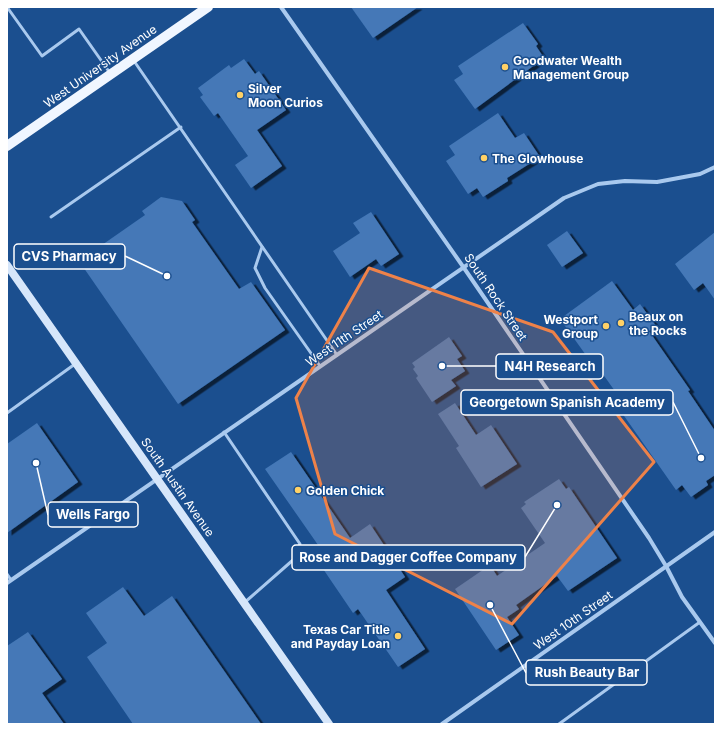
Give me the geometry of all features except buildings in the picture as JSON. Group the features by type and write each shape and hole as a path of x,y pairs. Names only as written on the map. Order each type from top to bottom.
{"main road":[{"name":"West University Avenue","path":"7,146 208,7"},
{"name":"South Austin Avenue","path":"7,265 329,724"}],"street":[{"name":"South Rock Street","path":"281,7 464,268 666,566 682,597 715,643"},
{"name":"West 11th Street","path":"7,583 564,198 598,184 625,181 656,182 700,174 715,167"},
{"name":"West 10th Street","path":"444,723 715,532"}],"lane":[{"path":"7,7 42,56 79,29 111,74"},
{"path":"133,60 337,355"},
{"path":"51,217 181,128"},
{"path":"262,247 255,268 265,288 320,366"},
{"path":"7,413 76,363"},
{"path":"224,432 300,544 293,560 244,602"},
{"path":"7,574 11,580"},
{"path":"559,724 700,622"}],"highlighted area":[{"path":"369,268 553,332 654,462 512,624 335,534 296,398"}],"place":[{"name":"Goodwater Wealth Management Group","path":"505,67"},
{"name":"Silver Moon Curios","path":"240,95"},
{"name":"The Glowhouse","path":"484,158"},
{"name":"CVS Pharmacy","path":"167,276"},
{"name":"Beaux on the Rocks","path":"621,323"},
{"name":"Westport Group","path":"606,326"},
{"name":"N4H Research","path":"442,366"},
{"name":"Georgetown Spanish Academy","path":"701,458"},
{"name":"Wells Fargo","path":"36,463"},
{"name":"Golden Chick","path":"298,490"},
{"name":"Rose and Dagger Coffee Company","path":"557,505"},
{"name":"Rush Beauty Bar","path":"490,605"},
{"name":"Texas Car Title and Payday Loan","path":"398,636"}]}
